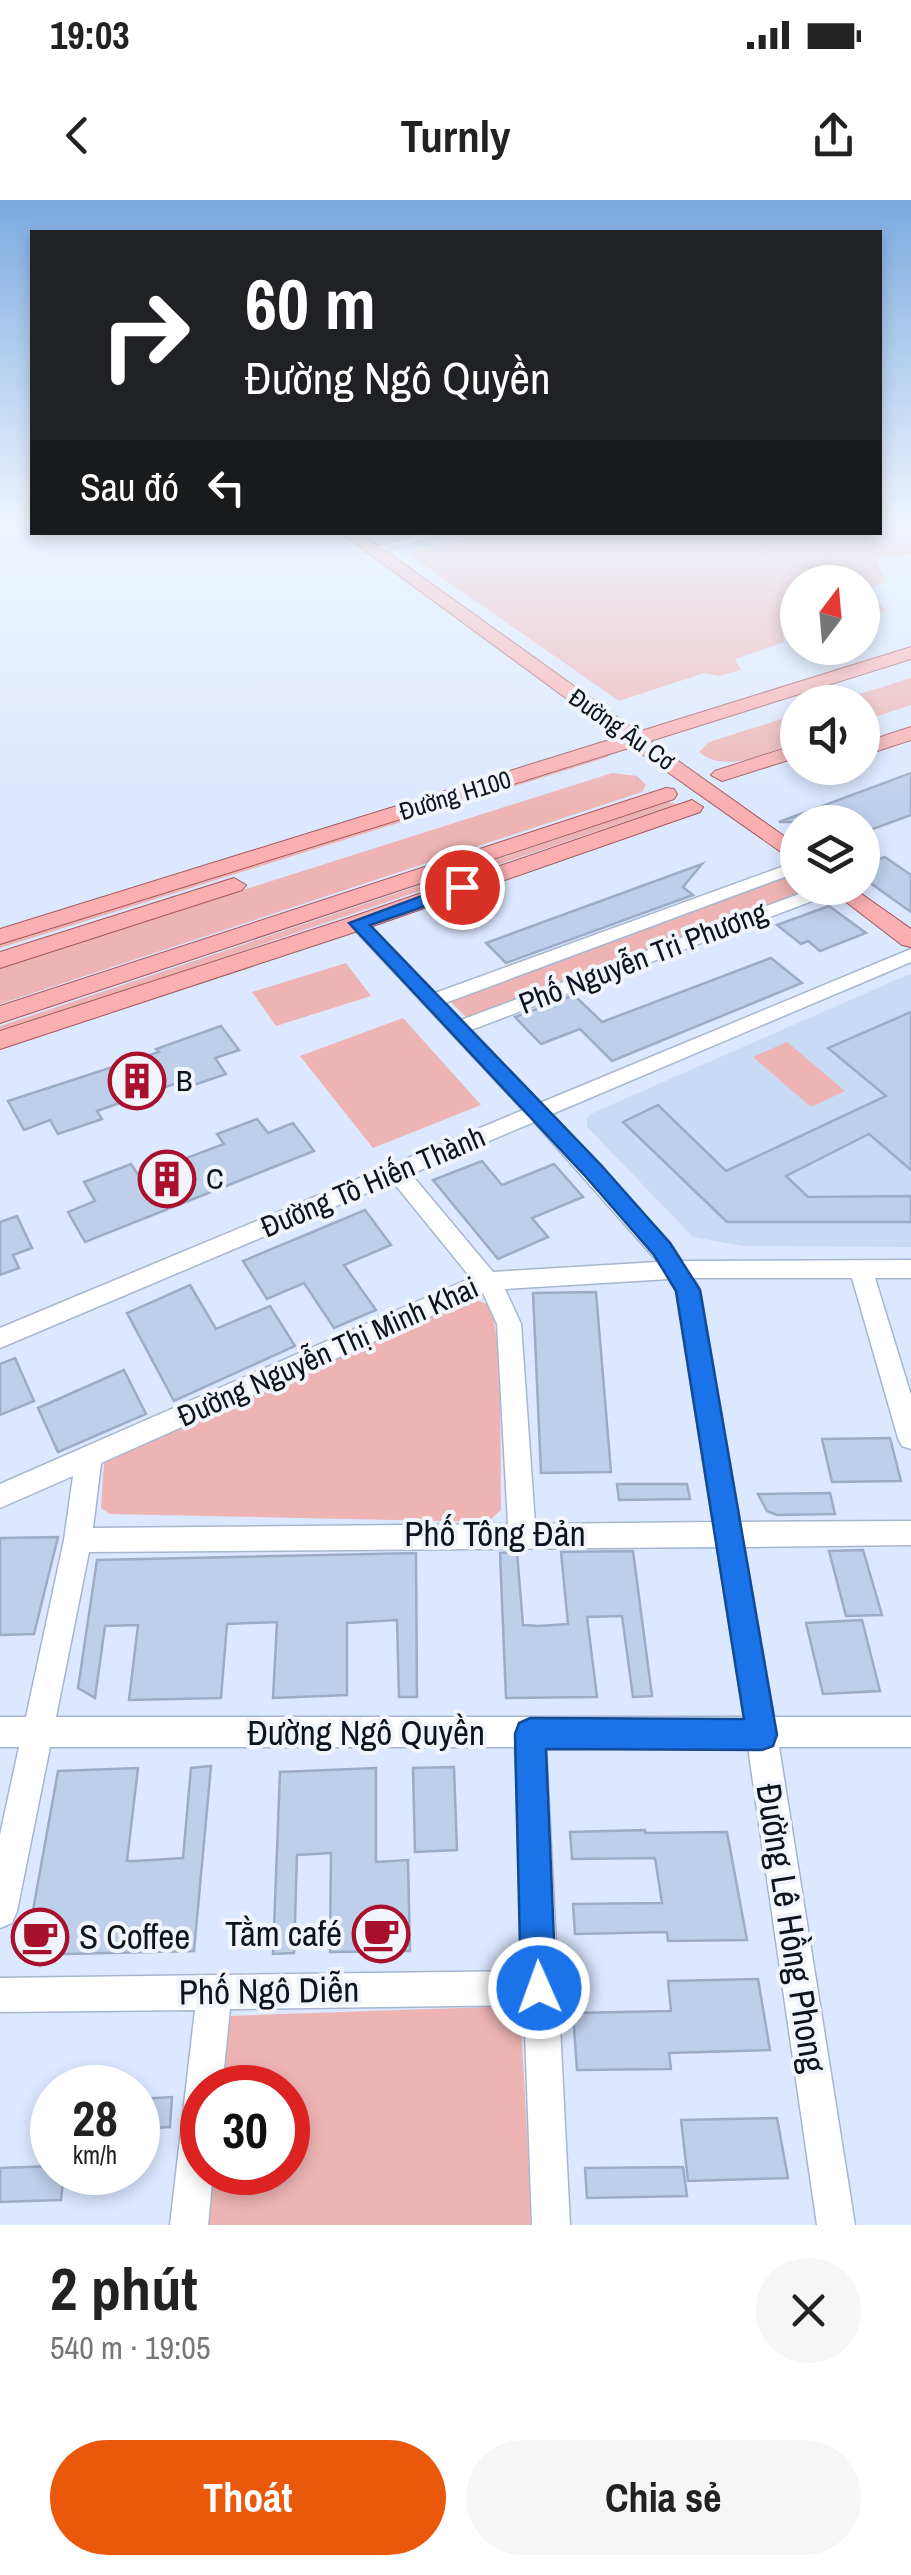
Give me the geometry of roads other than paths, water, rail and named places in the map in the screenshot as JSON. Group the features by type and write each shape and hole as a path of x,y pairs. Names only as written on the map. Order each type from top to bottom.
{"main road":[{"name":"Đường Âu Cơ","path":"461,618 631,749 780,845"},
{"name":"Đường H100","path":"0,960 911,654"},
{"path":"863,685 911,670"},
{"path":"674,745 780,712"},
{"path":"880,723 911,713"},
{"path":"880,744 911,733"},
{"name":"Đường H100","path":"0,936 631,749"},
{"path":"722,775 780,756"},
{"path":"742,790 780,778"},
{"path":"0,1014 671,792"},
{"path":"0,1040 358,923 692,807"},
{"path":"863,905 911,940"}],"street":[{"name":"Phố Nguyễn Tri Phương","path":"431,1002 780,873"},
{"name":"Phố Nguyễn Tri Phương","path":"456,1029 785,905"},
{"name":"Đường Lê Hồng Phong","path":"358,923 662,1249 688,1290 762,1735 836,2225"},
{"name":"Đường Tô Hiến Thành","path":"0,1338 911,955"},
{"path":"396,1172 486,1281 499,1300 510,1330 522,1534"},
{"name":"Đường Nguyễn Thị Minh Khai","path":"0,1496 486,1281 676,1270 911,1269"},
{"path":"861,1270 908,1421"},
{"path":"0,1911 78,1540 89,1458"},
{"name":"Phố Tông Đản","path":"78,1540 911,1533"},
{"name":"Đường Ngô Quyền","path":"0,1732 911,1732"},
{"path":"530,1734 551,2225"},
{"name":"Phố Ngô Diễn","path":"0,1995 539,1988"},
{"path":"206,2065 214,1992"},
{"path":"190,2225 193,2195"}],"place":[{"name":"B","path":"137,1081"},
{"name":"C","path":"167,1179"},
{"name":"Tằm café","path":"381,1934"},
{"name":"S Coffee","path":"40,1937"}]}
